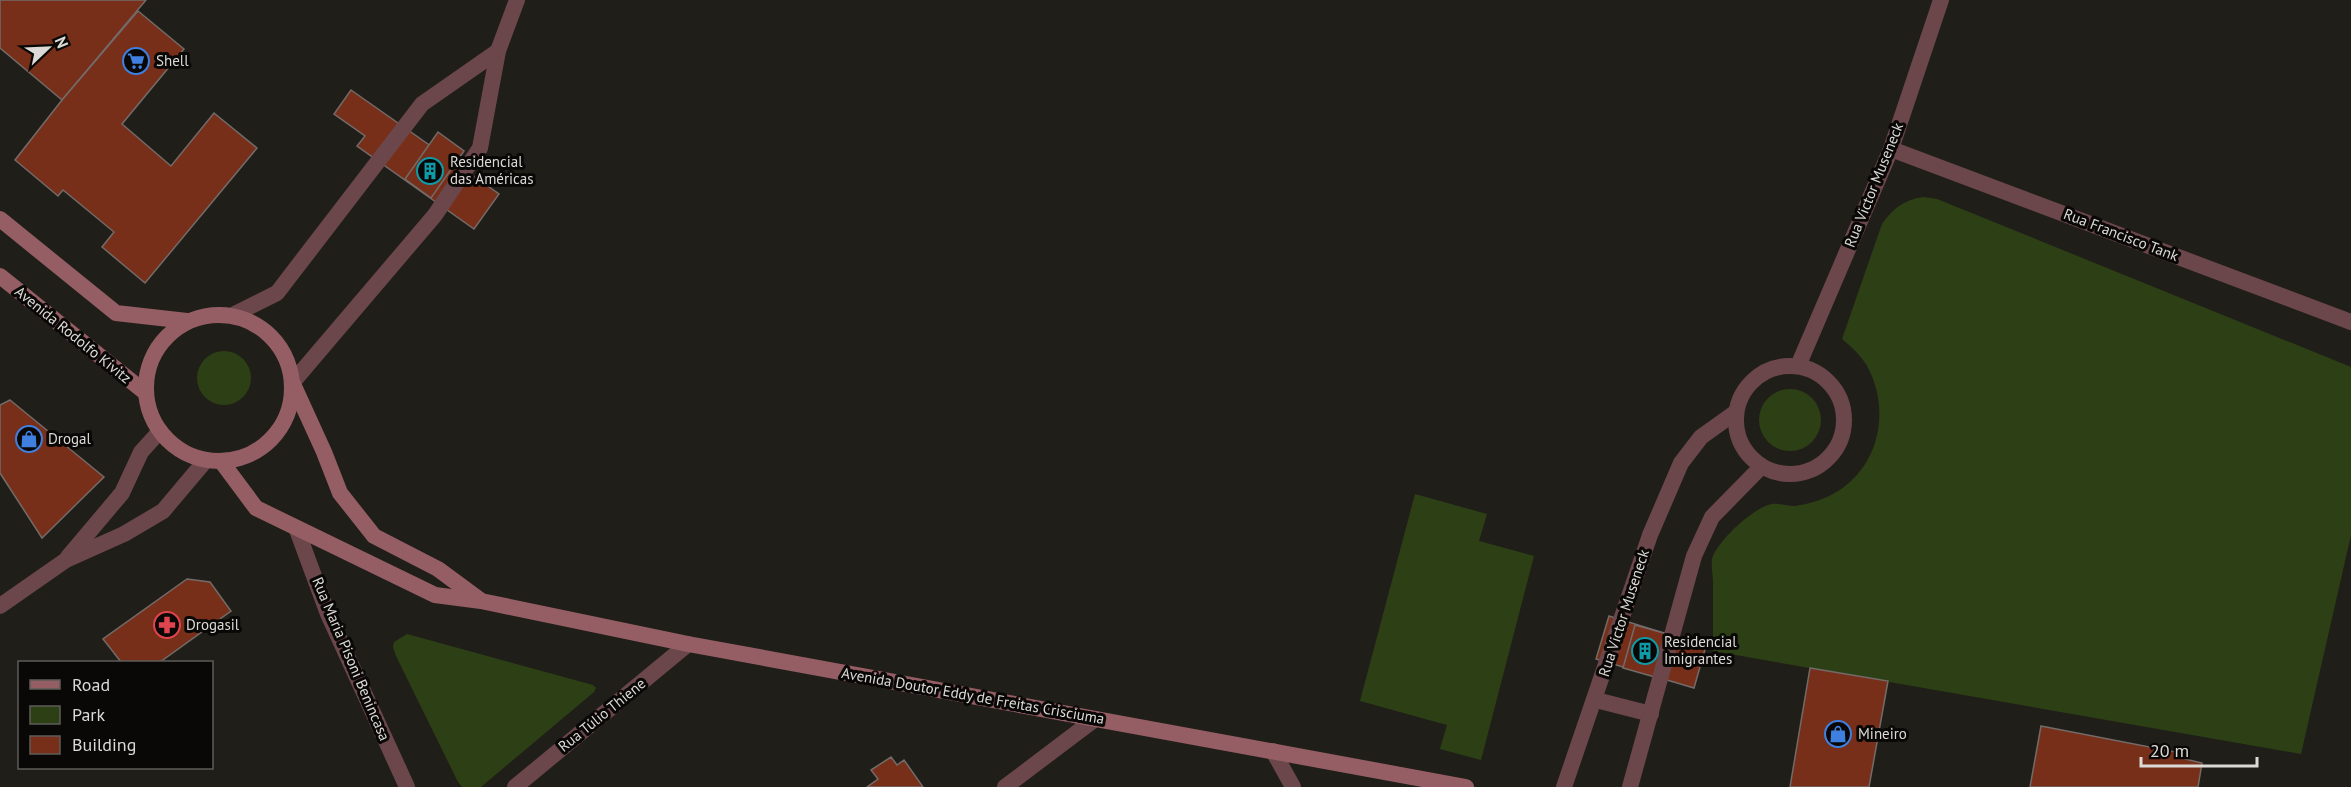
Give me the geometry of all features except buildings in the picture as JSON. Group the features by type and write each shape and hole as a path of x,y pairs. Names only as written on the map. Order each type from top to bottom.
{"main road":[{"name":"Avenida Rodolfo Kivitz","path":"0,219 116,313 187,321"},
{"name":"Avenida Rodolfo Kivitz","path":"0,276 146,393"},
{"name":"Avenida Rodolfo Kivitz","path":"208,315 233,315 256,325 275,340 287,360 292,383 290,407 280,429 264,446 244,457 213,461 180,450 160,431 146,393 147,371 155,351 169,334 187,321 208,315"},
{"name":"Avenida Doutor Eddy de Freitas Crisciuma","path":"292,383 340,493 374,536 438,569 481,600"},
{"name":"Avenida Doutor Eddy de Freitas Crisciuma","path":"213,461 256,508 297,530 435,595 481,600 688,644 1274,751 1434,784 1466,787"}],"street":[{"path":"292,383 435,215 480,148 498,51 517,0"},
{"name":"Rua Victor Museneck","path":"1798,366 1891,149 1941,0"},
{"path":"233,315 277,293 422,104 498,51"},
{"name":"Rua Francisco Tank","path":"1891,149 2351,322"},
{"path":"1798,366 1818,374 1834,388 1843,407 1844,429 1837,449 1822,465 1803,474 1781,475 1761,467 1746,453 1737,433 1736,412 1742,392 1757,376 1776,367 1798,366"},
{"name":"Rua Victor Museneck","path":"1564,787 1596,700 1650,535 1681,463 1701,437 1736,412"},
{"path":"66,560 122,493 141,452 160,431"},
{"path":"0,606 66,560 124,534 163,511 213,461"},
{"path":"1630,787 1694,556 1712,517 1761,467"},
{"name":"Rua Maria Pisoni Benincasa","path":"297,530 328,614 407,787"},
{"name":"Rua Túlio Thiene","path":"515,787 688,644"},
{"path":"1596,700 1651,714"},
{"path":"1005,787 1095,719"},
{"path":"1274,751 1293,787"}],"green space":[{"path":"1923,197 1937,199 2351,367 2351,535 2301,754 1713,651 1712,559 1728,534 1764,506 1800,505 1833,494 1852,480 1863,468 1871,454 1879,422 1876,390 1866,364 1842,339 1882,224 1890,213 1900,206 1910,200"},
{"path":"224,351 234,353 243,359 249,368 251,378 249,388 243,397 234,403 224,405 214,403 205,397 199,388 197,378 199,368 205,359 214,353"},
{"path":"1790,389 1802,391 1812,398 1819,408 1821,420 1819,432 1812,442 1802,449 1790,451 1778,449 1768,442 1761,432 1759,420 1761,408 1768,398 1778,391"},
{"path":"1415,494 1487,514 1479,541 1534,556 1481,760 1440,749 1447,725 1360,701"},
{"path":"407,634 593,685 596,688 481,787 462,787 396,656 394,642"}],"place":[{"name":"Shell","path":"136,61"},
{"name":"Residencial das Américas","path":"430,171"},
{"name":"Drogal","path":"29,439"},
{"name":"Drogasil","path":"167,625"},
{"name":"Residencial Imigrantes","path":"1645,651"},
{"name":"Mineiro","path":"1838,734"}]}
